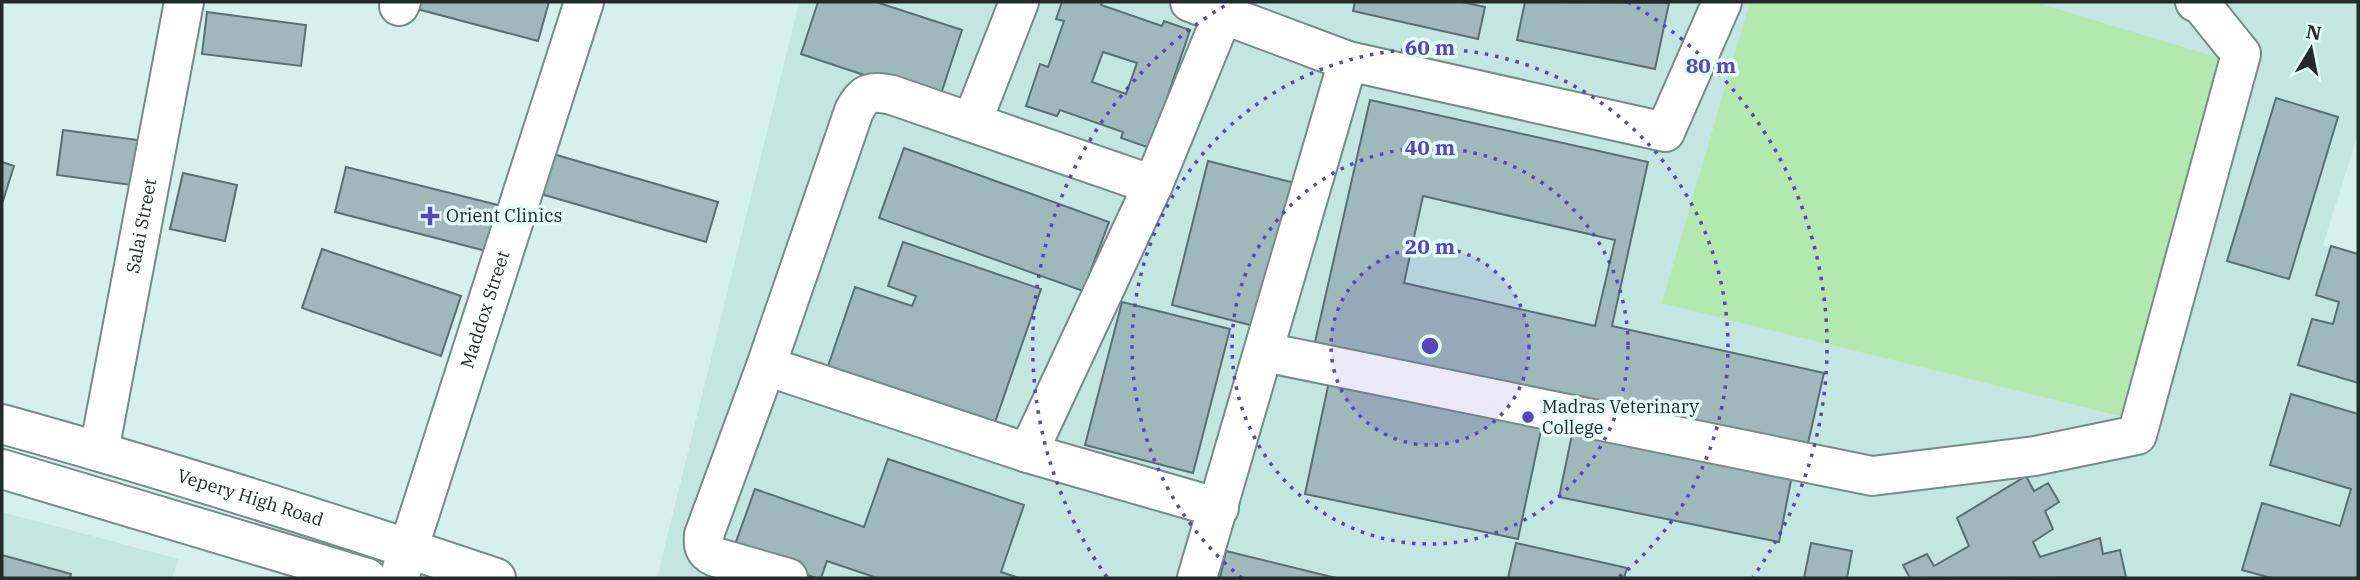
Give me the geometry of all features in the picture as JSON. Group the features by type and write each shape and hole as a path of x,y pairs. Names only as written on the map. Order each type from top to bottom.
{"street":[{"name":"Salai Street","path":"99,451 184,2"},
{"name":"Maddox Street","path":"404,563 584,2"},
{"path":"972,122 1019,2"},
{"path":"1028,453 1153,185 1207,8 1348,61 1665,132 1723,2"},
{"path":"1264,352 1872,476 2035,456 2137,435 2241,54 2200,3 2195,2"},
{"path":"1197,578 1348,61"},
{"path":"788,578 723,560 703,566 704,535 860,99 868,93 892,95 1153,185"},
{"path":"766,366 1028,453 1219,508"},
{"name":"Vepery High Road","path":"2,424 99,451 404,563 496,578"},
{"path":"2,469 367,578"}],"shaded area":[{"name":"Madras Veterinary College","path":"799,2 2358,2 2358,134 2323,245 2358,256 2358,578 657,578"},
{"path":"2,512 179,559 172,578 2,578"}],"green space":[{"path":"1750,2 2034,2 2249,67 2136,420 1662,303"}],"building":[{"path":"419,2 549,2 538,41 417,9"},
{"path":"818,2 876,2 962,30 939,100 801,54"},
{"path":"1062,2 1102,2 1101,5 1162,26 1164,21 1190,30 1150,148 1121,138 1123,132 1060,110 1057,116 1026,106 1040,64 1048,67 1064,21 1056,19","holes":["1103,52 1137,63 1126,94 1092,82"]},
{"path":"1355,2 1462,2 1485,7 1478,39 1353,11"},
{"path":"1525,2 1669,3 1655,69 1517,40"},
{"path":"207,12 306,25 301,66 202,54"},
{"path":"2276,98 2338,117 2289,279 2227,261"},
{"path":"1370,100 1648,162 1612,326 1824,373 1806,452 1315,342","holes":["1423,196 1615,240 1595,326 1404,283"]},
{"path":"63,130 138,140 131,185 57,175"},
{"path":"904,148 1109,222 1083,291 879,218"},
{"path":"553,154 718,202 706,242 541,194"},
{"path":"1208,161 1295,183 1258,327 1172,305"},
{"path":"2,162 14,166 3,201 2,200"},
{"path":"346,167 498,205 486,251 335,212"},
{"path":"183,173 237,185 225,241 170,229"},
{"path":"903,242 1041,289 992,431 825,375 855,287 912,306 916,296 888,286"},
{"path":"2331,246 2358,254 2358,383 2298,365 2312,319 2333,324 2339,302 2316,295"},
{"path":"322,249 461,296 441,356 302,308"},
{"path":"1122,302 1230,329 1193,473 1085,445"},
{"path":"1330,377 1543,421 1518,539 1305,494"},
{"path":"2291,394 2358,414 2358,578 2271,578 2242,570 2262,503 2340,526 2351,489 2270,465"},
{"path":"1575,420 1794,465 1779,542 1559,497"},
{"path":"888,459 1024,505 1001,572 1019,578 877,578 827,561 821,578 816,578 733,550 755,489 864,527"},
{"path":"2026,476 2034,491 2048,483 2059,502 2045,511 2053,529 2033,542 2040,557 2100,538 2103,554 2120,550 2126,577 1910,578 1903,565 1927,554 1934,566 1969,546 1957,518"},
{"path":"1516,543 1627,568 1624,578 1508,578"},
{"path":"1811,543 1852,551 1847,578 1804,578"},
{"path":"1226,551 1336,578 1220,578"},
{"path":"2,555 71,574 70,578 2,578"}],"place":[{"name":"Orient Clinics","path":"430,216"},
{"name":"Madras Veterinary College","path":"1528,417"}]}
